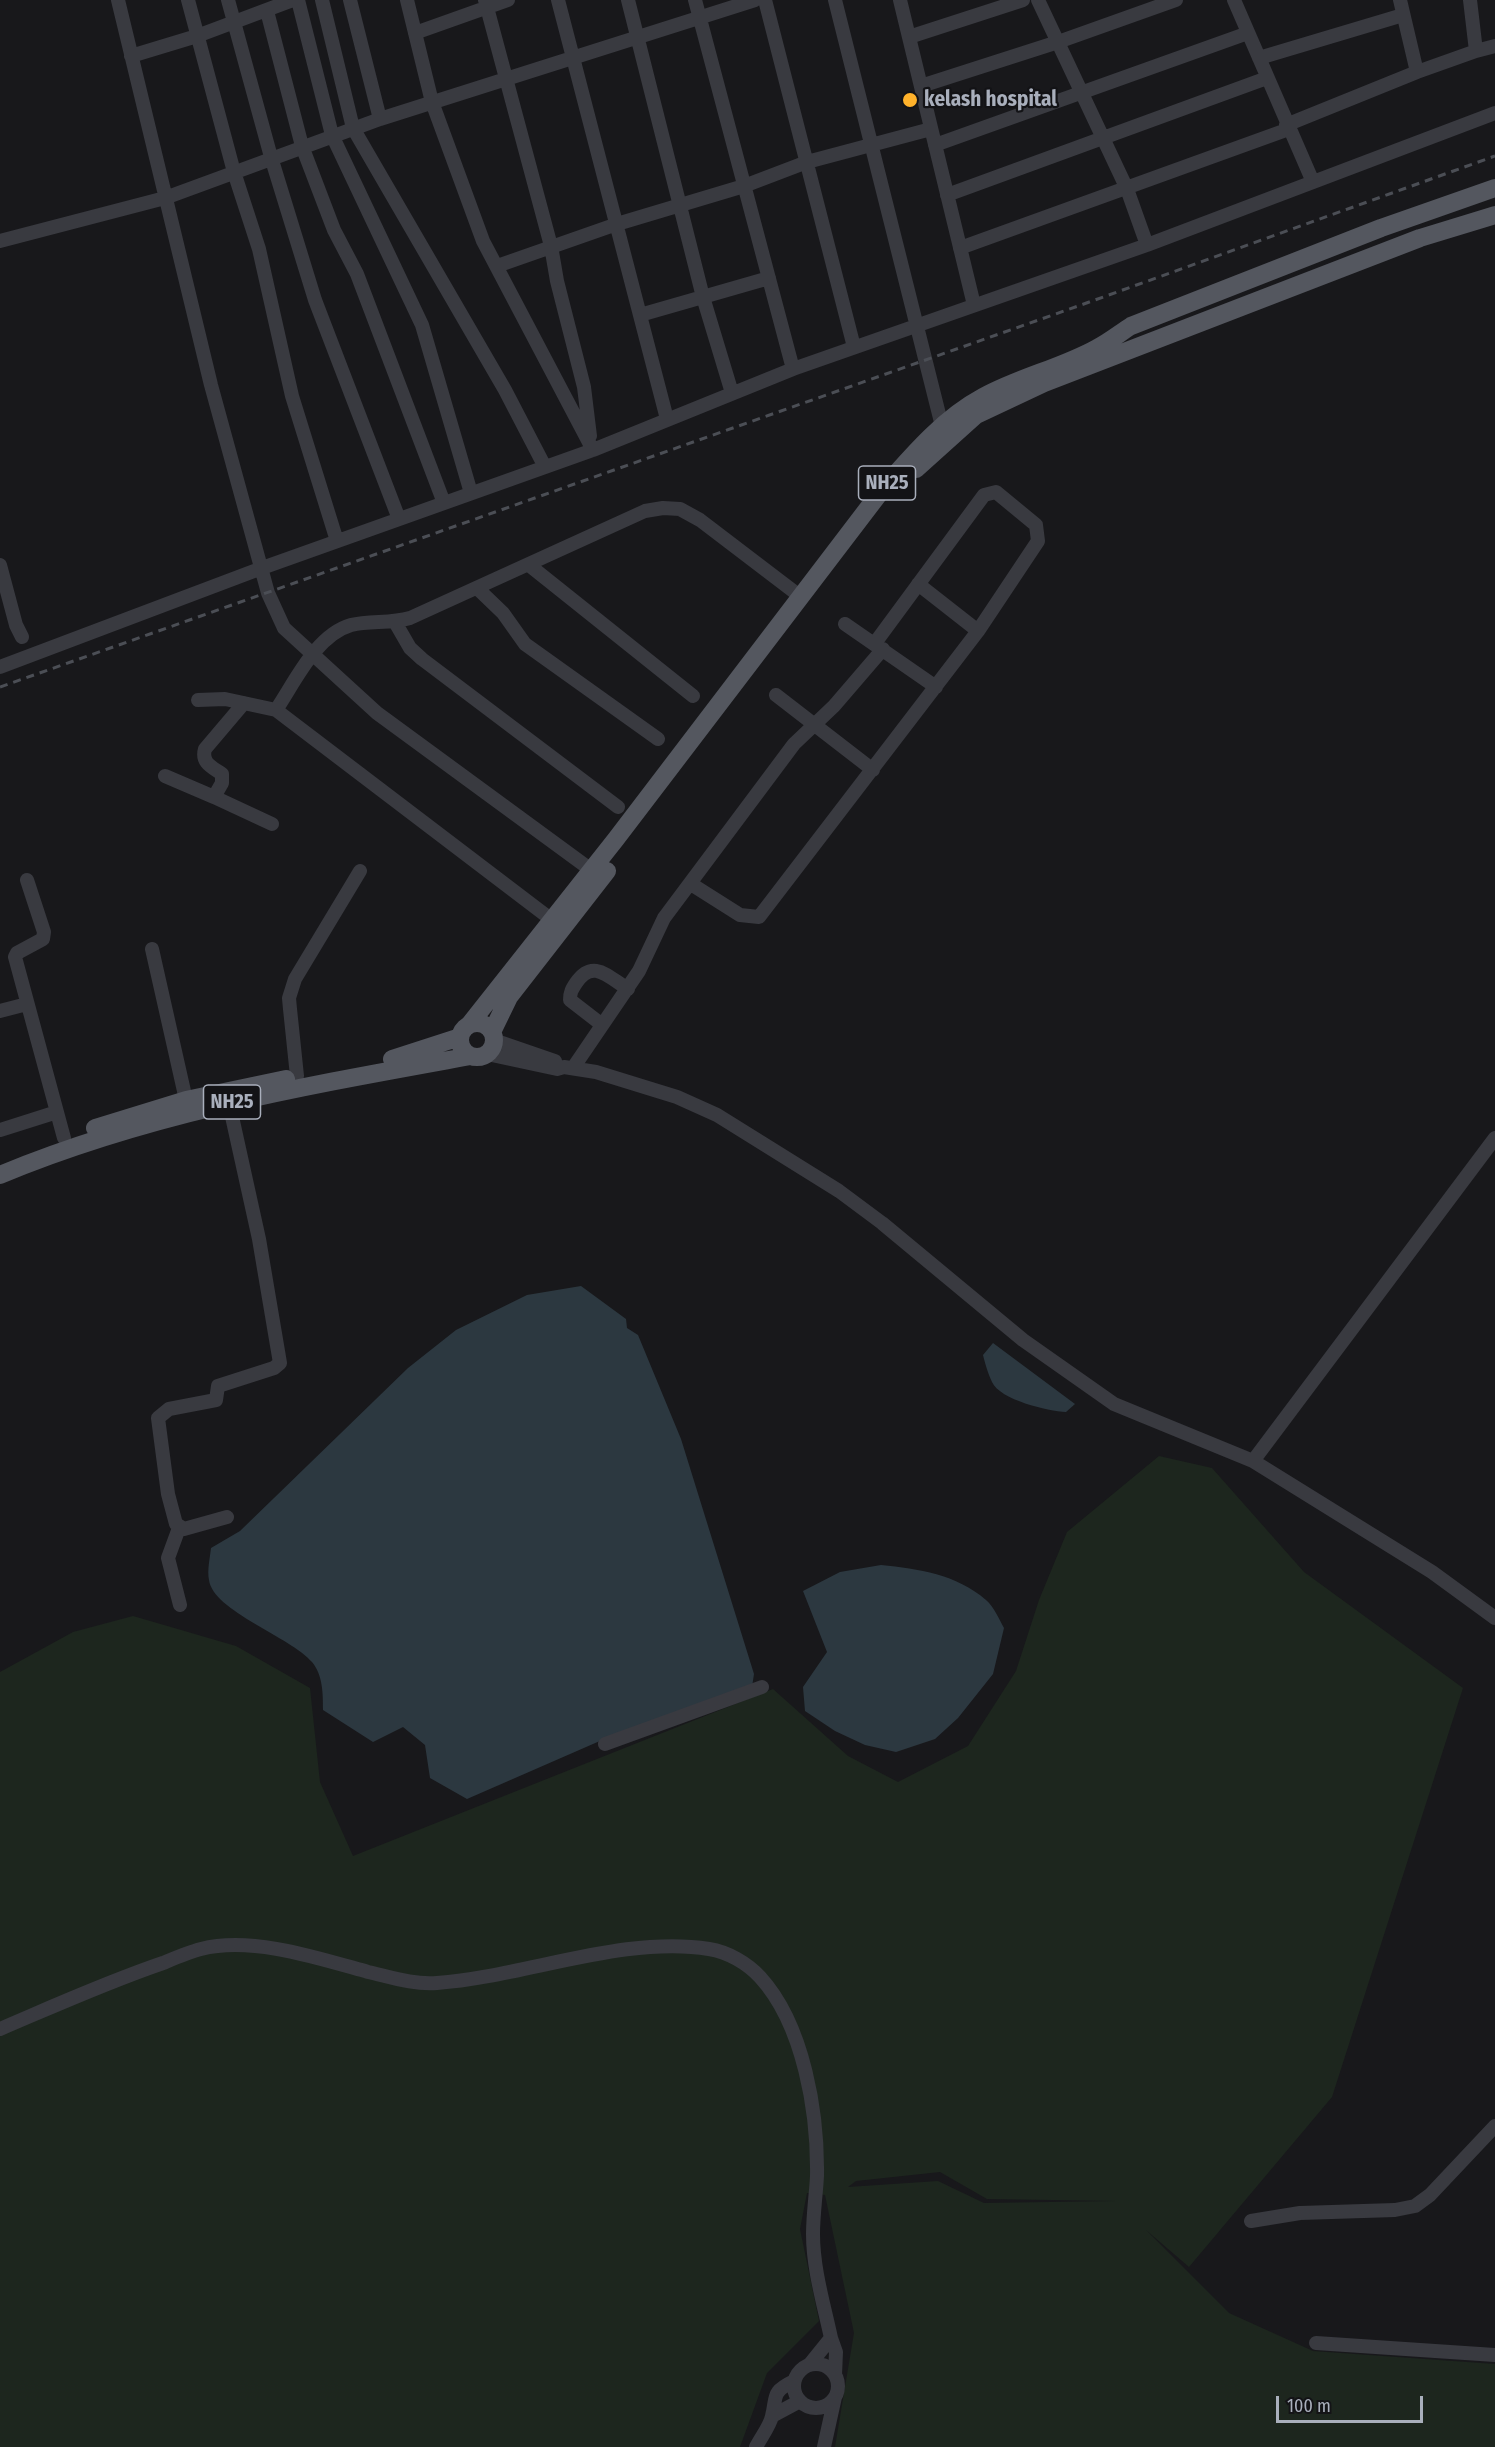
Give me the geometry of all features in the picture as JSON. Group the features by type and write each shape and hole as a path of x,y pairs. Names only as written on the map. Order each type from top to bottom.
{"main road":[{"name":"NH25","path":"0,1175 118,1133 229,1102 486,1045 509,997 597,874 885,486 982,397 1096,349 1131,326 1255,276 1495,188"},
{"name":"NH25","path":"0,1162 64,1138 186,1100 406,1056 464,1031 552,920 597,874 861,534 944,433 1044,383 1420,238 1495,215"},
{"path":"478,1023 486,1025 486,1045 460,1045 464,1031 478,1023"}],"street":[{"path":"118,0 210,385 268,592 284,628 377,713 597,874"},
{"path":"188,0 234,172 259,249 292,396 337,541"},
{"path":"228,0 271,157 315,300 399,519"},
{"path":"131,56 197,36 293,0"},
{"path":"298,0 332,135 422,325 471,493"},
{"path":"322,0 353,128 505,390 545,467"},
{"path":"350,0 380,118"},
{"path":"407,0 432,102 483,241 593,450"},
{"path":"415,33 486,4 508,0"},
{"path":"558,0 667,419"},
{"path":"628,0 703,297 732,393"},
{"path":"695,0 793,369"},
{"path":"0,241 165,198 380,118 755,0"},
{"path":"765,0 854,347"},
{"path":"835,0 944,433"},
{"path":"900,0 974,305"},
{"path":"909,37 1023,0"},
{"path":"1038,0 1127,189 1147,248"},
{"path":"921,86 1058,42 1176,0"},
{"path":"1234,0 1313,182"},
{"path":"1400,0 1417,72"},
{"path":"1470,0 1476,51"},
{"path":"486,4 551,246 557,281 584,387 593,450"},
{"path":"267,11 302,146 334,230 357,273 444,503"},
{"path":"1259,58 1403,15"},
{"path":"935,145 1248,33"},
{"path":"960,248 1127,189 1288,127 1417,72 1495,46"},
{"path":"947,195 1267,78"},
{"path":"1147,248 1495,113"},
{"path":"0,667 262,568 593,450 793,369 1126,252 1147,248 1495,122"},
{"path":"496,267 616,224 744,186 807,162 931,129"},
{"path":"1118,334 1133,332 1263,280 1495,195"},
{"path":"1128,351 1147,338 1495,209"},
{"path":"640,315 769,278"},
{"path":"568,1067 628,989 664,918 794,744 813,725 879,646 918,584 984,495 996,492 1036,525 1038,541 978,631 759,917 740,915 691,884"},
{"path":"276,710 314,655 334,632 352,625 395,622 529,565 645,511 663,508 680,509 700,520 801,597"},
{"path":"0,565 16,625 22,637"},
{"path":"529,565 693,696"},
{"path":"918,584 978,631"},
{"path":"477,588 503,613 525,644 658,739"},
{"path":"395,622 410,648 422,659 618,807"},
{"path":"845,624 936,687"},
{"path":"776,695 873,770"},
{"path":"198,700 225,699 276,710 552,920"},
{"path":"214,797 222,783 222,774 205,762 205,749 244,703"},
{"path":"165,776 272,824"},
{"path":"297,1077 290,998 295,979 360,871"},
{"path":"27,880 44,932 41,941 17,953 15,957 64,1138"},
{"path":"152,949 186,1100"},
{"path":"601,1024 570,1000 571,991 583,974 587,970 597,970 628,989"},
{"path":"0,1011 27,1004"},
{"path":"486,1045 568,1067 596,1072 676,1097 717,1115 839,1191 882,1223 1023,1340 1114,1404 1253,1461 1432,1572 1495,1618"},
{"path":"180,1605 168,1558 179,1528 168,1494 158,1418 169,1409 216,1400 218,1386 274,1368 280,1363 259,1239 229,1102"},
{"path":"0,1130 57,1112"},
{"path":"1253,1461 1495,1138"},
{"path":"179,1528 184,1529 227,1517"},
{"path":"605,1744 762,1687"},
{"path":"0,2029 118,1978 200,1949 240,1945 338,1964 402,1981 433,1984 484,1978 610,1953 656,1948 711,1949 729,1955 760,1977 786,2018 799,2052 811,2101 816,2141 813,2236 831,2338 836,2352 835,2375 838,2386 826,2441"},
{"path":"1251,2221 1300,2213 1395,2210 1415,2206 1430,2195 1495,2126"},
{"path":"756,2447 772,2416 777,2392 794,2381 802,2368 810,2364 831,2338"},
{"path":"1316,2343 1495,2355"},
{"path":"810,2364 827,2367 835,2375"},
{"path":"794,2381 794,2391 800,2401 815,2408 826,2405 835,2397"},
{"path":"772,2416 800,2401"},
{"path":"815,2408 826,2441"}],"shaded area":[{"path":"581,1286 626,1319 627,1328 638,1335 681,1439 754,1674 752,1687 609,1737 467,1799 430,1778 425,1745 403,1727 373,1742 323,1710 320,1679 312,1662 288,1643 238,1613 214,1591 208,1576 211,1548 240,1531 408,1368 456,1330 527,1295"},
{"path":"993,1343 1075,1404 1066,1412 1058,1411 1037,1407 1004,1394 992,1382 983,1355"},
{"path":"1159,1456 1212,1468 1304,1572 1463,1688 1332,2097 1189,2267 1146,2230 1229,2313 1313,2351 1495,2364 1495,2447 835,2447 854,2333 825,2195 807,2193 800,2229 819,2321 767,2373 740,2447 0,2447 0,1672 73,1632 133,1616 236,1646 310,1688 320,1782 353,1856 773,1689 848,1756 898,1782 968,1746 1016,1671 1039,1600 1067,1532","holes":["940,2172 987,2199 1115,2201 984,2203 938,2181 848,2187 856,2181"]},
{"path":"881,1565 936,1574 962,1584 989,1603 1004,1628 993,1674 958,1718 935,1739 896,1752 865,1745 835,1731 805,1711 803,1687 827,1652 803,1591 840,1572"}],"railway":[{"path":"0,687 1081,305 1495,156"}],"place":[{"name":"kelash hospital","path":"910,100"}]}
